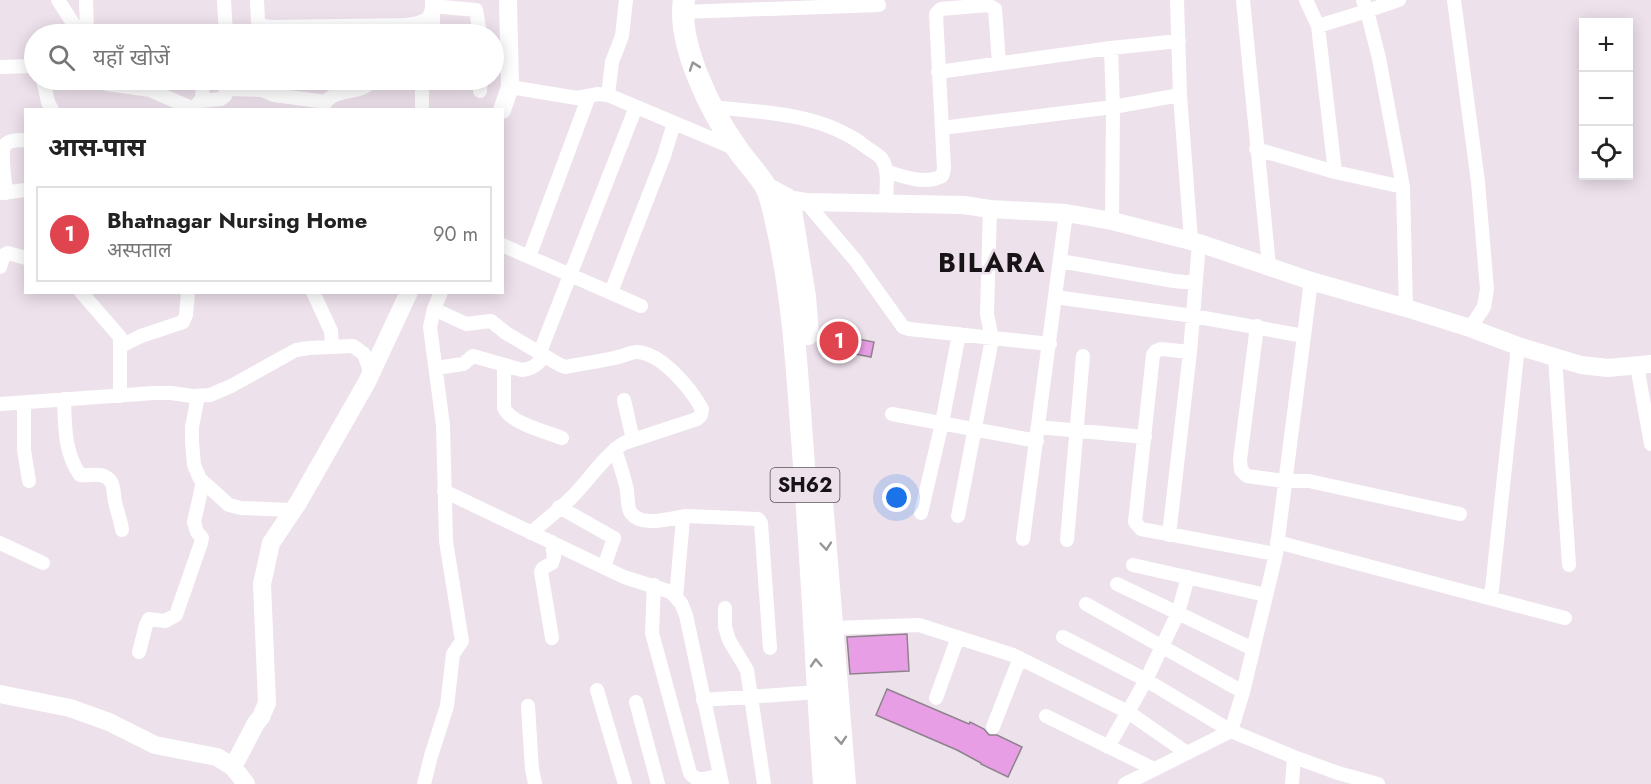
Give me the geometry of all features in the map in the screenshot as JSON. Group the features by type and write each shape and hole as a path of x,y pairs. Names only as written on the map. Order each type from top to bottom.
{"main road":[{"name":"SH62","path":"683,6 693,64 711,107 736,148 766,188 786,272 796,354 824,784"},
{"path":"766,188 796,200 791,210 805,297 844,784"}],"street":[{"path":"58,0 74,24"},
{"path":"86,0 87,24"},
{"path":"224,0 225,24"},
{"path":"257,0 256,15 260,24"},
{"path":"503,108 510,87 508,0"},
{"path":"608,95 612,62 622,36 626,0"},
{"path":"1169,535 1196,283 1195,241 1180,95 1177,0"},
{"path":"1243,0 1269,266"},
{"path":"1306,0 1318,26 1335,172"},
{"path":"1318,26 1365,5 1399,0"},
{"path":"1454,0 1478,182 1487,289 1484,307 1470,328"},
{"path":"432,6 461,4 476,10 478,24"},
{"path":"683,6 879,5"},
{"path":"886,171 902,177 924,180 935,180 942,176 944,169 935,21 936,14 941,9 988,5 995,9 999,63"},
{"path":"1365,5 1379,58 1403,187 1406,308"},
{"path":"410,24 429,18 432,6"},
{"path":"432,6 433,24"},
{"path":"938,72 1179,41"},
{"path":"1111,48 1112,221"},
{"path":"0,67 24,66"},
{"path":"510,87 578,98 598,94 608,95 736,148"},
{"path":"45,90 51,108"},
{"path":"150,90 198,106 220,99 225,96 226,90"},
{"path":"198,106 201,90"},
{"path":"262,90 274,95 324,106 341,92 350,90"},
{"path":"422,90 422,108"},
{"path":"942,128 1113,107 1180,95"},
{"path":"529,257 588,96"},
{"path":"436,368 463,364 473,356 528,369 535,366 542,354 593,214 636,107"},
{"path":"711,107 809,120 852,136 880,158 886,171 886,203"},
{"path":"611,292 664,156 674,123"},
{"path":"24,140 8,142 5,145 3,193 24,190"},
{"path":"1256,148 1335,172 1403,187"},
{"path":"796,200 964,205 990,209 1066,213 1112,221 1195,241 1311,281 1406,308 1555,357 1597,368 1644,365 1651,444"},
{"path":"796,200 856,261 903,327 1050,344"},
{"path":"958,516 992,339 987,314 990,209"},
{"path":"1023,540 1066,213"},
{"path":"504,246 641,306"},
{"path":"0,267 4,255 8,253 24,257"},
{"path":"1060,261 1196,283"},
{"path":"1125,784 1231,731 1243,692 1276,548 1311,281"},
{"path":"83,294 120,337 120,396"},
{"path":"121,346 141,336 183,322 188,294"},
{"path":"314,294 331,331 332,346"},
{"path":"233,767 267,703 262,584 271,543 293,510 371,374 408,294"},
{"path":"424,784 430,756 447,706 453,654 462,641 446,541 443,425 430,327 440,294"},
{"path":"1055,297 1257,326 1304,336"},
{"path":"434,309 466,324 491,321 553,362 566,367 635,352 660,362 671,370 702,409 697,419 615,448 610,457 570,500 531,532"},
{"path":"1257,326 1240,460 1241,470 1247,476 1284,481 1309,481 1460,514"},
{"path":"921,513 942,423 959,334"},
{"path":"1,407 64,399 171,393 198,396 210,394 231,386 296,350 332,346 353,346 360,350 364,354 371,374"},
{"path":"1491,598 1518,346"},
{"path":"1190,352 1161,349 1154,355 1135,522 1141,529 1169,535 1276,548 1491,598 1565,618"},
{"path":"1067,540 1083,356"},
{"path":"1555,357 1569,566"},
{"path":"504,365 506,413 530,426 562,438"},
{"path":"198,396 192,427 192,442 194,465 200,479 229,505 241,508 293,510"},
{"path":"64,399 66,441 76,469 80,474 102,475 109,479 114,488 122,530"},
{"path":"624,400 633,440"},
{"path":"24,403 24,450 29,481"},
{"path":"892,414 975,429 1038,434 1077,431 1144,437"},
{"path":"615,448 630,512 633,515 652,521 686,516 758,519 761,523 770,648"},
{"path":"139,652 149,620 165,621 176,615 201,543 202,538 197,532 195,522 203,482"},
{"path":"444,491 624,577 654,585 671,592 676,597 686,615 721,779 698,780 690,773 652,633 654,585"},
{"path":"559,507 614,538 604,567"},
{"path":"676,597 682,523 686,516"},
{"path":"552,542 554,557 552,563 543,568 541,572 552,638"},
{"path":"0,543 43,563"},
{"path":"1133,565 1266,595"},
{"path":"1108,747 1146,680 1178,613 1188,577"},
{"path":"1117,584 1253,649"},
{"path":"1086,604 1243,692"},
{"path":"725,608 727,634 734,649 745,663 764,784"},
{"path":"833,628 919,624 1020,658 1128,712 1187,753"},
{"path":"936,698 958,637"},
{"path":"1063,637 1146,680 1231,731 1338,773 1378,784"},
{"path":"993,727 1020,658"},
{"path":"597,690 625,784"},
{"path":"703,700 818,692"},
{"path":"0,694 70,708 109,722 155,745 217,757 233,767 246,784"},
{"path":"636,702 658,784"},
{"path":"528,705 535,784"},
{"path":"1046,717 1154,770"},
{"path":"1292,784 1294,757"}],"building":[{"path":"832,334 874,342 871,357 829,349"},
{"path":"907,634 909,671 850,674 847,637"},
{"path":"887,689 969,724 970,722 984,729 989,735 997,735 1022,747 1008,777 957,750 876,715"}],"place":[{"name":"Bhatnagar Nursing Home","path":"839,341"}],"district":[{"name":"BILARA","path":"992,262"}]}
